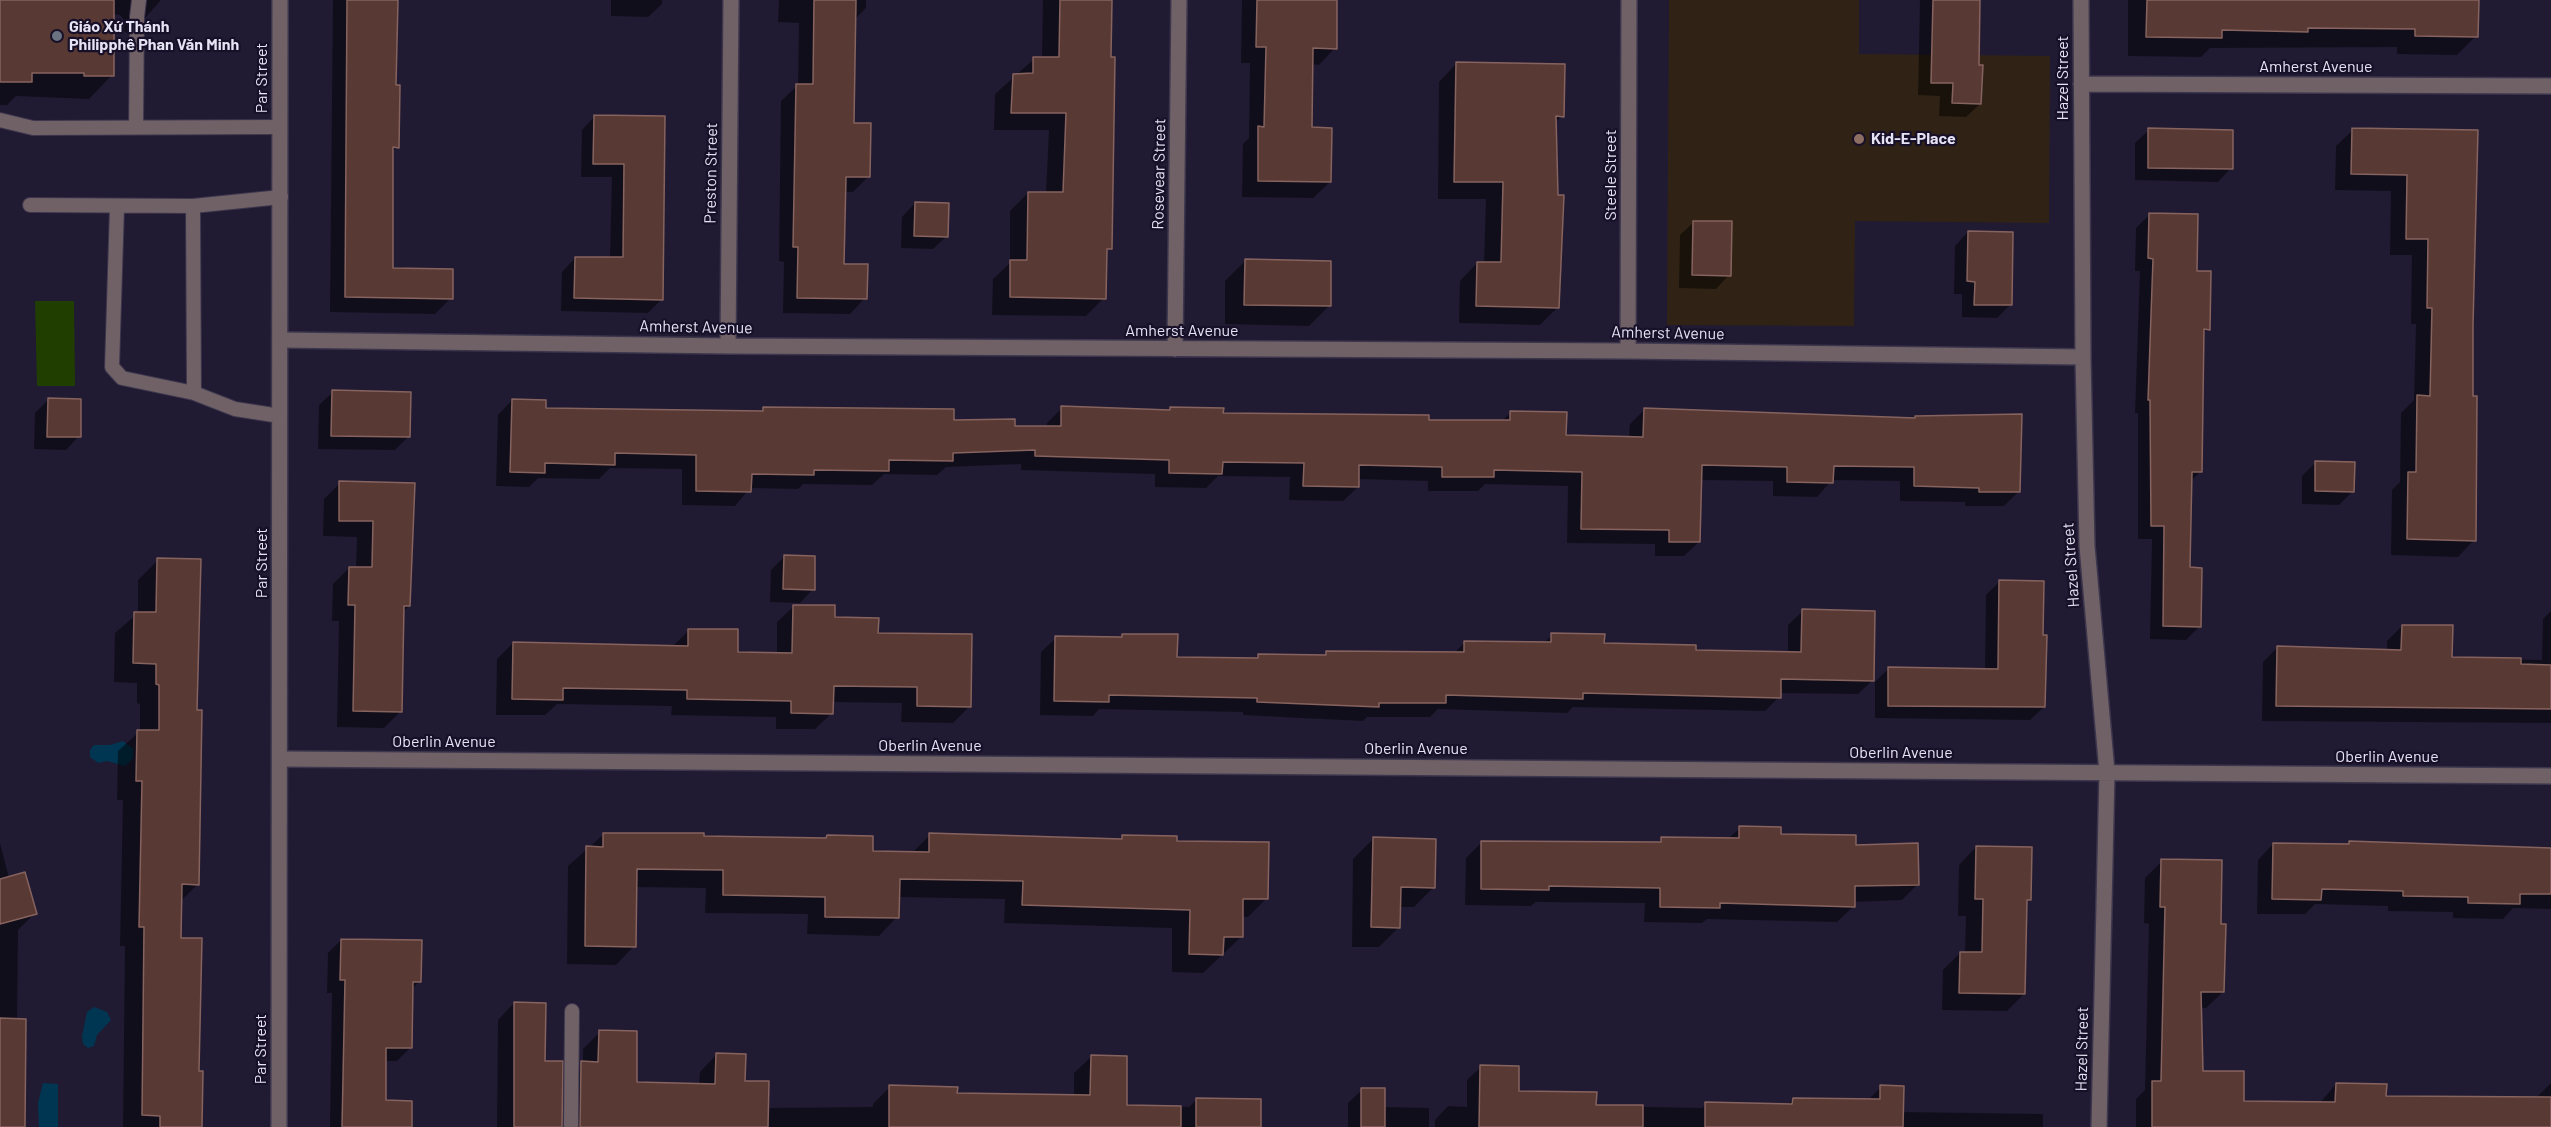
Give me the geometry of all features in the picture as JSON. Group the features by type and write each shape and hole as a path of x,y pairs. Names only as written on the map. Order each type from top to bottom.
{"street":[{"name":"Par Street","path":"279,1127 280,0"},
{"name":"Preston Street","path":"728,346 731,0"},
{"name":"Rosevear Street","path":"1175,349 1179,0"},
{"name":"Steele Street","path":"1628,351 1629,0"},
{"name":"Hazel Street","path":"2082,0 2083,357 2087,546 2106,772 2099,1127"},
{"name":"Amherst Avenue","path":"2081,84 2551,86"},
{"name":"Amherst Avenue","path":"281,340 2083,357"},
{"name":"Oberlin Avenue","path":"280,759 2551,776"}],"lane":[{"path":"136,127 139,0"},
{"path":"0,120 33,128 280,127"},
{"path":"30,205 193,206 281,197"},
{"path":"193,206 194,393"},
{"path":"117,207 112,367 122,378 194,393 235,408 280,416"},
{"path":"571,1127 572,1011"}],"shaded area":[{"name":"Kid-E-Place","path":"1669,0 1859,0 1859,54 2050,56 2049,223 1855,221 1854,326 1667,325"}],"green space":[{"path":"35,301 74,301 75,386 37,386"}],"water":[{"path":"123,741 133,749 133,758 125,766 107,761 98,763 90,757 90,750 94,745 110,745"},
{"path":"94,1007 107,1012 111,1020 97,1035 94,1046 88,1048 83,1044 82,1036 87,1012"},
{"path":"43,1083 58,1084 58,1127 39,1127 38,1103"}],"building":[{"name":"Giáo Xứ Thánh Philipphê Phan Văn Minh","path":"0,0 114,0 114,76 84,76 84,73 32,73 32,82 0,82"},
{"path":"347,0 398,0 396,85 400,85 399,148 393,147 393,268 453,269 453,299 345,297"},
{"path":"814,0 856,0 854,123 871,123 870,177 846,177 844,264 868,264 867,299 797,298 798,247 793,247 796,84 813,84"},
{"path":"1060,0 1112,0 1111,57 1115,57 1112,249 1107,249 1106,299 1010,297 1010,260 1027,260 1028,192 1063,192 1066,113 1011,113 1013,74 1033,73 1033,57 1059,57"},
{"path":"1257,0 1337,0 1337,49 1313,48 1312,127 1332,128 1331,182 1258,181 1258,126 1264,127 1266,47 1256,47"},
{"path":"1933,0 1980,0 1979,65 1983,65 1981,104 1952,103 1953,83 1931,83"},
{"path":"2147,0 2479,0 2478,37 2415,36 2415,29 2308,28 2308,32 2222,30 2222,38 2146,37"},
{"path":"1456,62 1565,64 1564,117 1556,116 1558,195 1564,195 1559,308 1476,306 1477,262 1501,262 1503,182 1454,182"},
{"path":"594,115 665,116 663,300 574,298 575,257 623,257 624,164 593,164"},
{"path":"2148,128 2233,130 2233,169 2148,168"},
{"path":"2352,128 2478,130 2473,325 2473,396 2477,396 2476,541 2407,539 2408,472 2416,472 2417,395 2430,396 2432,308 2427,308 2428,239 2406,239 2407,175 2351,174"},
{"path":"915,202 949,203 948,237 914,236"},
{"path":"2149,213 2198,214 2197,271 2211,271 2210,330 2204,329 2202,472 2192,472 2190,567 2202,568 2201,627 2163,626 2164,526 2151,526 2150,400 2148,400 2153,259 2148,258"},
{"path":"1693,221 1732,221 1731,276 1692,275"},
{"path":"1968,231 2013,232 2012,305 1974,305 1975,282 1967,281"},
{"path":"1245,259 1331,261 1331,306 1244,305"},
{"path":"332,390 411,392 410,437 331,436"},
{"path":"48,398 81,399 81,437 47,437"},
{"path":"512,399 546,400 546,408 763,411 763,407 954,409 954,420 1015,419 1015,426 1061,426 1061,406 1170,410 1170,407 1224,408 1223,413 1429,415 1429,420 1510,420 1510,411 1567,412 1566,435 1643,437 1644,408 1915,418 1915,416 2022,414 2020,492 1979,492 1979,488 1914,486 1914,467 1834,466 1833,483 1787,482 1787,467 1702,465 1700,542 1669,542 1669,530 1581,529 1582,472 1494,470 1494,477 1442,477 1442,467 1359,465 1359,487 1303,486 1304,463 1223,462 1222,474 1169,473 1169,460 1035,456 1035,450 953,453 953,461 889,460 889,471 814,470 814,475 752,474 751,492 696,491 696,455 615,453 615,465 545,463 545,473 510,472"},
{"path":"2315,461 2355,462 2354,492 2315,491"},
{"path":"339,481 415,483 410,606 404,606 402,712 353,711 355,605 348,605 349,567 372,567 373,521 339,521"},
{"path":"784,555 815,556 815,590 783,589"},
{"path":"157,558 201,559 197,710 202,710 199,885 182,884 181,938 202,938 199,1071 203,1071 202,1127 160,1127 160,1116 142,1115 144,927 139,927 142,781 136,781 137,730 159,730 159,685 156,684 156,664 133,663 134,612 156,612"},
{"path":"1999,580 2044,581 2043,635 2047,635 2045,707 1888,706 1888,667 1998,669"},
{"path":"793,605 835,605 835,617 879,618 878,633 972,634 971,707 917,706 917,687 834,686 833,714 791,713 791,701 687,699 687,690 563,688 563,700 512,699 513,642 688,646 688,629 738,629 738,652 792,653"},
{"path":"1802,609 1875,611 1874,681 1781,679 1781,698 1583,693 1583,699 1446,695 1446,703 1379,703 1379,707 1257,702 1257,698 1109,695 1109,702 1054,701 1055,636 1122,637 1122,634 1178,634 1177,657 1258,658 1258,654 1326,655 1326,651 1464,652 1464,641 1551,642 1551,633 1605,634 1604,643 1696,645 1696,650 1801,652"},
{"path":"2402,625 2453,625 2452,657 2521,658 2521,664 2551,665 2551,709 2276,706 2277,646 2401,650"},
{"path":"1739,826 1781,827 1781,834 1856,835 1856,845 1918,843 1919,885 1855,886 1855,907 1720,903 1720,908 1660,907 1660,888 1549,886 1549,890 1481,889 1481,841 1661,842 1661,837 1739,838"},
{"path":"603,833 704,833 704,836 826,838 827,835 873,836 873,851 929,852 929,833 1122,839 1122,835 1177,836 1177,841 1269,842 1268,899 1243,899 1243,937 1224,937 1223,955 1189,954 1190,910 1022,905 1023,881 900,879 899,918 825,917 825,897 723,895 723,870 637,869 636,947 585,946 586,846 603,847"},
{"path":"1373,837 1436,839 1435,888 1401,887 1400,928 1371,927"},
{"path":"2349,841 2551,848 2551,894 2520,894 2520,904 2468,903 2468,897 2403,896 2403,891 2322,889 2321,900 2272,899 2273,843 2349,844"},
{"path":"1976,846 2032,847 2031,900 2027,900 2025,994 1959,993 1960,952 1982,952 1983,899 1975,899"},
{"path":"2161,859 2222,860 2221,924 2226,924 2224,992 2201,992 2203,1071 2244,1071 2244,1101 2335,1102 2336,1083 2387,1084 2386,1096 2551,1097 2551,1127 2152,1127 2152,1081 2161,1081 2165,907 2160,907"},
{"path":"25,872 37,914 0,924 0,879"},
{"path":"341,939 422,940 421,982 413,982 412,1048 386,1048 386,1100 412,1101 412,1127 342,1127 345,980 340,980"},
{"path":"514,1002 546,1003 545,1061 563,1061 562,1127 514,1127"},
{"path":"0,1018 26,1019 25,1127 0,1127"},
{"path":"599,1030 637,1031 637,1082 715,1084 716,1053 746,1054 745,1081 769,1081 768,1127 580,1127 581,1061 598,1062"},
{"path":"1091,1055 1127,1056 1127,1105 1181,1106 1181,1127 889,1127 889,1085 958,1087 957,1093 1090,1095"},
{"path":"1480,1065 1519,1066 1519,1091 1597,1092 1596,1105 1643,1105 1643,1127 1479,1127"},
{"path":"1880,1085 1904,1086 1903,1127 1705,1127 1705,1102 1792,1104 1793,1098 1880,1099"},
{"path":"1361,1088 1385,1088 1385,1127 1361,1127"},
{"path":"1196,1098 1261,1099 1261,1127 1196,1127"}],"place":[{"name":"Giáo Xứ Thánh Philipphê Phan Văn Minh","path":"57,36"},
{"name":"Kid-E-Place","path":"1859,139"}]}
